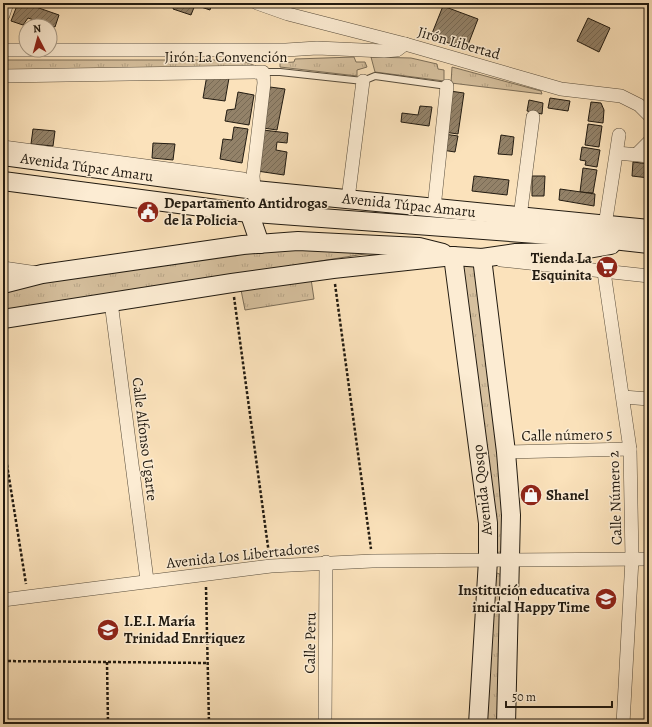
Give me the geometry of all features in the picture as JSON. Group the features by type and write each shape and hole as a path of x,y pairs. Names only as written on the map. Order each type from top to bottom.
{"street":[{"path":"3,15 7,3"},
{"name":"Jirón Libertad","path":"257,3 348,31 405,44 561,89 621,96 638,105 649,115"},
{"path":"3,50 286,50 317,48 384,51 397,50 405,44"},
{"path":"260,244 253,212 255,190 253,176 264,83 263,72"},
{"name":"Jirón La Convención","path":"3,76 263,72"},
{"path":"348,199 363,81"},
{"path":"434,208 447,86"},
{"path":"520,217 533,117"},
{"path":"604,237 619,135"},
{"path":"617,153 643,155 649,142"},
{"path":"3,147 243,178 255,190"},
{"name":"Avenida Túpac Amaru","path":"3,156 255,190 520,217 604,237"},
{"name":"Avenida Túpac Amaru","path":"3,181 253,212 604,237 649,229"},
{"path":"482,258 516,254 571,252 604,237 649,244"},
{"path":"3,284 42,274 260,244 298,241 419,247 453,256"},
{"path":"3,319 332,269 453,256 649,276"},
{"name":"Avenida Qosqo","path":"453,256 488,523 488,560 478,724"},
{"name":"Avenida Qosqo","path":"482,258 506,452 511,515 506,724"},
{"path":"3,268 42,274"},
{"name":"Calle Número 2","path":"604,272 630,449 632,559 623,724"},
{"name":"Calle Alfonso Ugarte","path":"111,302 147,580"},
{"path":"623,397 649,399"},
{"name":"Calle número 5","path":"506,452 630,449"},
{"name":"Avenida Los Libertadores","path":"3,600 206,573 326,562 511,559 649,559"},
{"name":"Calle Peru","path":"325,724 326,562"}],"lane":[{"name":"Jirón La Convención","path":"263,72 280,72 363,81 375,76 447,86"}],"path":[{"path":"332,269 372,561"},
{"path":"232,283 271,566"},
{"path":"3,440 28,597"},
{"path":"206,573 209,724"},
{"path":"3,661 208,663"},
{"path":"107,662 108,724"}],"green space":[{"path":"354,57 356,62 365,62 367,67 357,70 357,76 280,67 280,63 294,62 295,59"},
{"path":"371,57 411,58 437,64 438,69 444,70 444,81 375,72"},
{"path":"3,60 240,60 256,66 3,73"},
{"path":"452,67 541,91 542,94 451,83"},
{"path":"296,245 390,250 3,311 3,291 49,279"},
{"path":"461,259 479,267 507,551 494,553"},
{"path":"311,279 314,299 245,310 241,290"},
{"path":"490,570 504,576 499,724 484,724"}],"building":[{"path":"18,3 37,3 36,7 59,15 58,18 18,18 18,23 11,21"},
{"path":"175,3 212,3 210,10 195,5 191,15 173,9"},
{"path":"443,6 478,19 466,50 431,36"},
{"path":"588,18 610,28 599,52 577,41"},
{"path":"207,75 229,78 225,101 203,98"},
{"path":"270,87 285,89 277,130 263,128"},
{"path":"450,91 464,93 458,134 444,132"},
{"path":"238,92 254,95 249,125 225,121 227,110 235,109"},
{"path":"550,98 570,101 568,111 548,108"},
{"path":"529,100 543,103 542,114 527,111"},
{"path":"591,102 601,103 604,110 603,123 588,121"},
{"path":"420,106 432,107 429,126 401,122 402,113 418,115"},
{"path":"588,124 602,126 599,147 585,145"},
{"path":"234,127 248,129 242,163 220,159 223,139 232,140"},
{"path":"33,129 55,131 53,146 31,144"},
{"path":"263,130 288,133 287,143 277,142 276,150 287,152 284,175 257,171"},
{"path":"444,134 458,136 455,152 442,150"},
{"path":"501,135 514,137 512,155 498,154"},
{"path":"153,143 175,144 173,160 152,158"},
{"path":"582,147 600,150 597,167 585,165 586,161 580,160"},
{"path":"633,162 649,164 649,178 632,176"},
{"path":"583,168 597,170 593,193 580,192"},
{"path":"474,176 509,180 507,195 472,191"},
{"path":"532,176 545,176 544,196 532,196"},
{"path":"560,189 595,194 594,206 559,200"}],"place":[{"name":"Departamento Antidrogas de la Policia","path":"148,212"},
{"name":"Tienda La Esquinita","path":"607,267"},
{"name":"Shanel","path":"531,495"},
{"name":"Institución educativa inicial Happy Time","path":"606,599"},
{"name":"I.E.I. María Trinidad Enrriquez","path":"108,630"}]}
